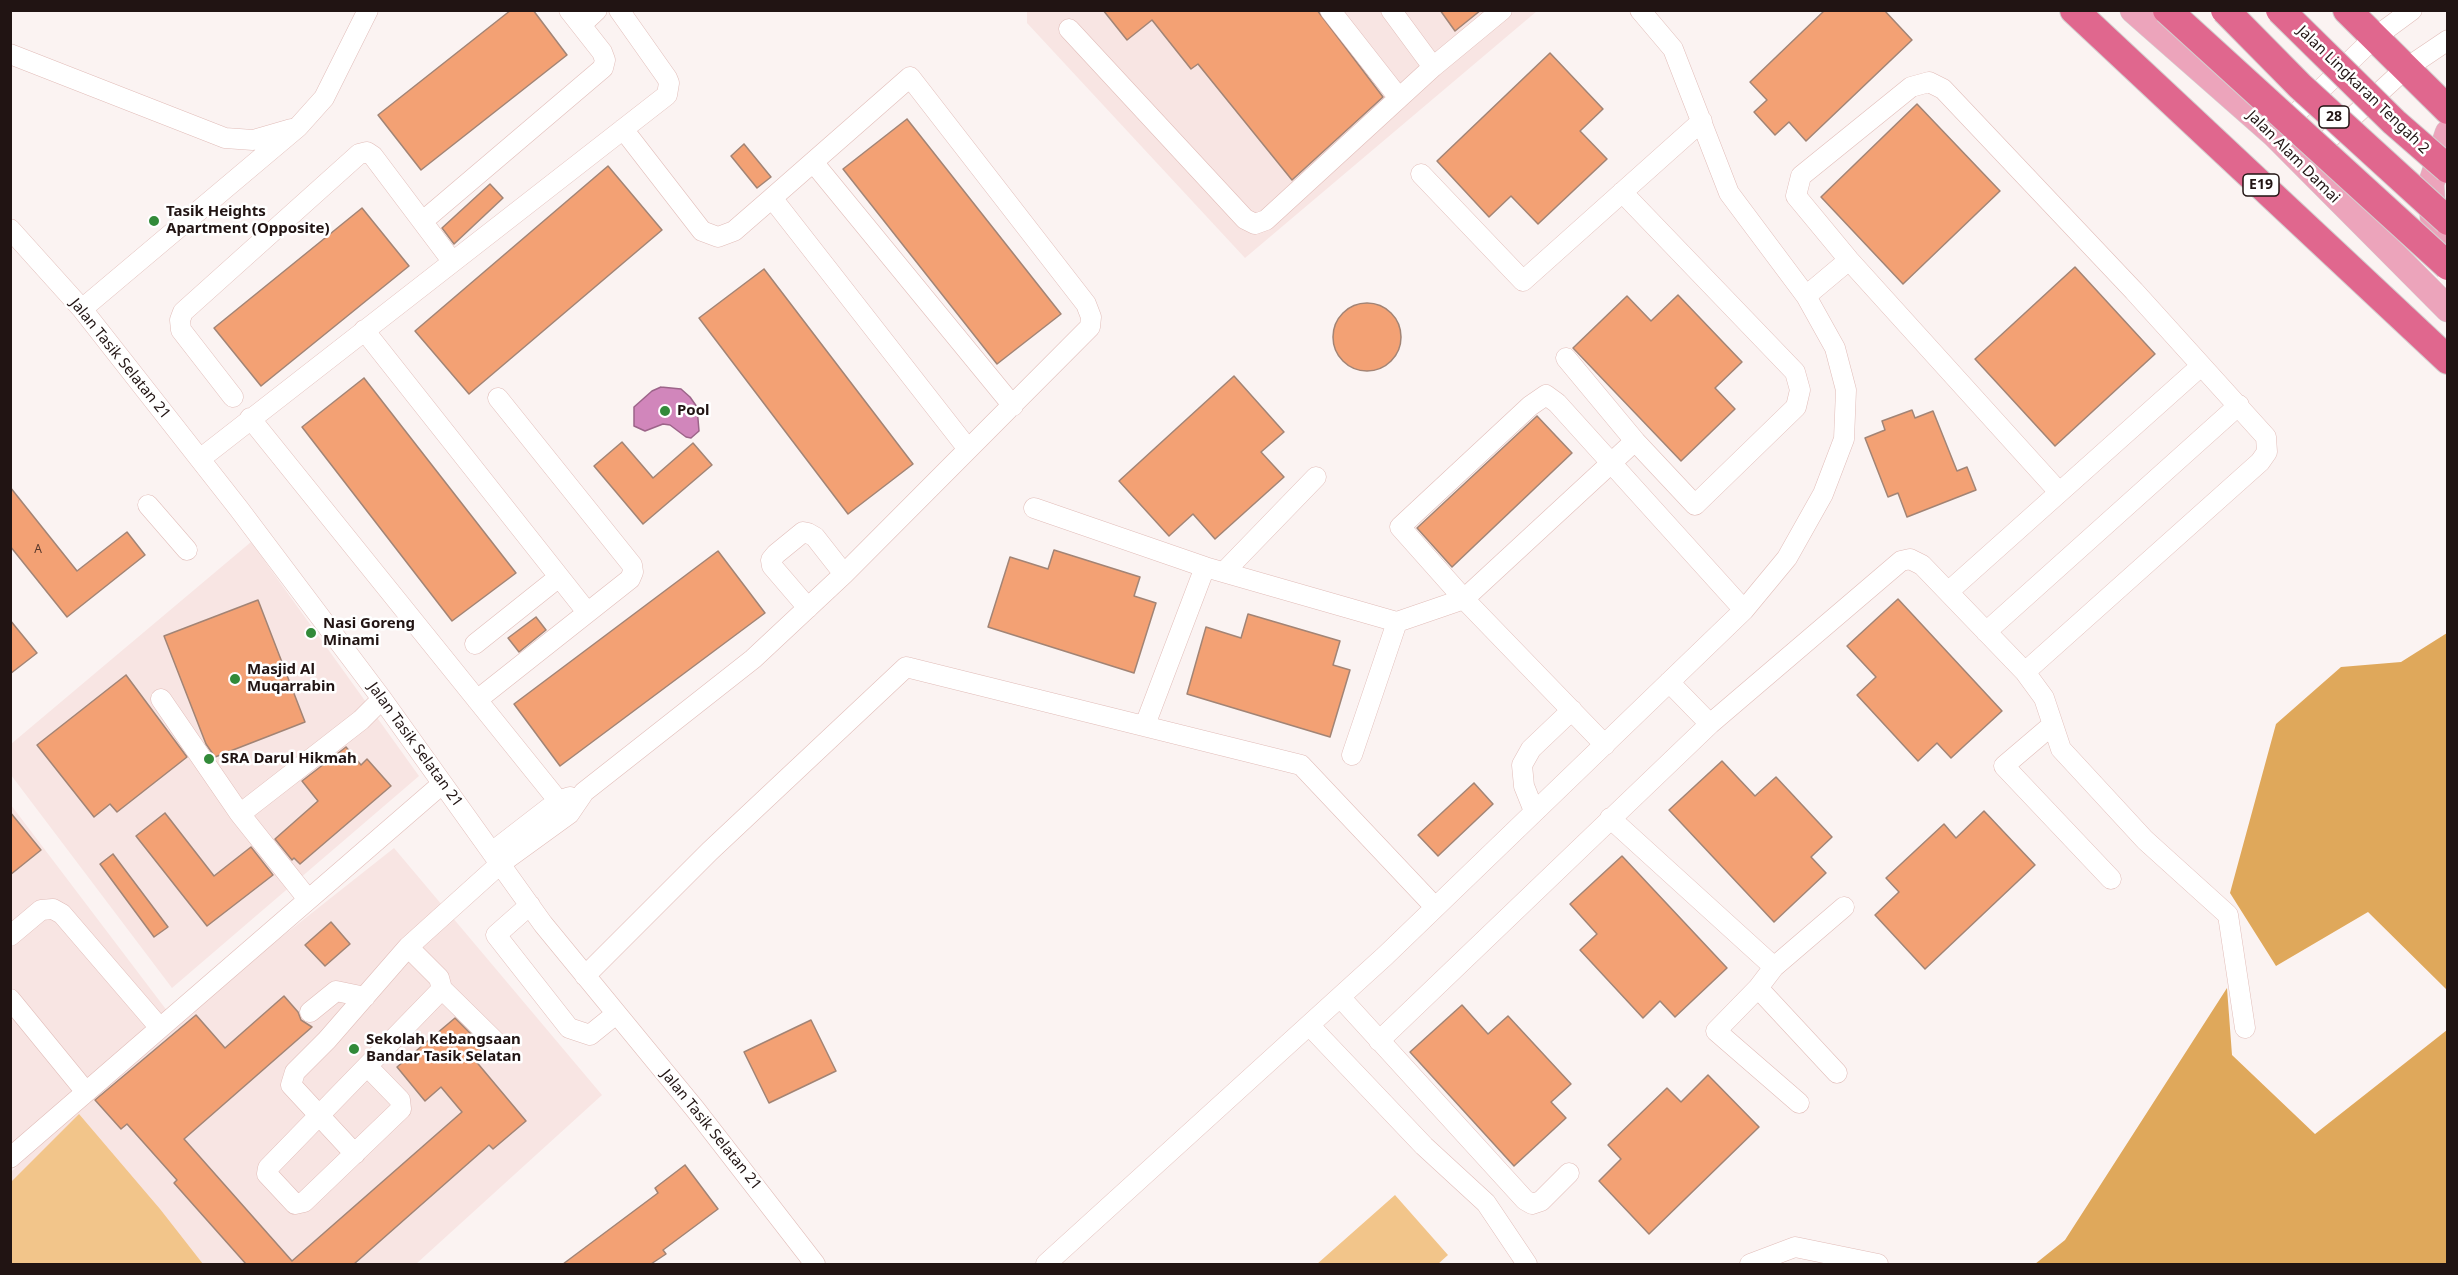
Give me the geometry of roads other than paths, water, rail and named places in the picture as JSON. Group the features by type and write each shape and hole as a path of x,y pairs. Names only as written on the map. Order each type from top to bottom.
{"highway":[{"name":"E19","path":"2074,10 2448,360"},
{"path":"2167,10 2448,266"},
{"name":"28","path":"2225,10 2300,86 2440,219"},
{"name":"Jalan Lingkaran Tengah 2","path":"2280,10 2394,122 2448,169"},
{"path":"2347,10 2404,69 2448,110"}],"main road":[{"name":"Jalan Alam Damai","path":"2133,10 2274,134 2448,309"},
{"path":"2448,133 2431,184 2448,247"}],"street":[{"path":"82,309 298,127 324,98 368,10"},
{"path":"423,221 603,68 605,60 602,52 575,18 597,10"},
{"path":"200,459 667,95 669,83 619,10"},
{"path":"1330,10 1399,98"},
{"path":"1391,10 1433,67"},
{"path":"1069,29 1245,219 1255,224 1266,220 1433,67 1502,10"},
{"path":"1046,1264 1340,997 1744,610 1792,549 1823,494 1844,439 1846,390 1835,348 1806,296 1729,193 1673,49 1640,10"},
{"path":"2274,134 2374,38 2412,10"},
{"path":"2302,164 2404,69 2448,40"},
{"path":"10,54 225,138 253,140 298,127"},
{"path":"355,1154 291,1084 291,1078 408,947 496,858 753,659 844,574 1090,327 1091,317 1086,304 910,77 734,231 718,237 702,231 623,129"},
{"path":"2025,672 2260,462 2267,452 2266,436 1943,89 1929,82 1911,87 1801,176 1796,196 1849,260 2060,492"},
{"path":"1421,174 1523,281 1702,121"},
{"path":"233,397 181,330 180,320 189,306 359,154 367,152 373,156 452,261"},
{"path":"813,162 1013,406"},
{"path":"1566,358 1635,441 1695,505 1796,407 1800,390 1795,372 1622,192"},
{"path":"772,198 968,449"},
{"name":"Jalan Tasik Selatan 21","path":"10,229 82,309 200,459 382,699 530,905 585,976 695,1108 815,1264"},
{"path":"1806,296 1849,260"},
{"path":"364,330 587,612"},
{"path":"1948,592 2201,366"},
{"path":"1605,745 1464,599 1400,527 1530,406 1546,395 1557,403 1744,610"},
{"path":"477,700 630,579 632,565 498,398"},
{"path":"1986,632 2239,405"},
{"path":"250,418 563,808"},
{"path":"1034,508 1205,567 1397,622 1464,599 1635,441"},
{"path":"1225,571 1316,477"},
{"path":"148,505 187,550"},
{"path":"808,608 772,566 771,560 776,554 803,532 808,533 815,537 844,574"},
{"path":"1379,1041 1710,724 1901,561 1910,559 1922,565 2025,672 2044,698 2051,726 2061,749 2145,840 2228,915 2245,1028"},
{"path":"1145,725 1205,567"},
{"path":"475,644 559,577"},
{"path":"1352,755 1397,622"},
{"path":"585,976 711,851 906,667 1301,765 1435,906"},
{"path":"1669,682 1710,724"},
{"path":"161,699 240,814 307,898"},
{"path":"240,814 361,720 382,699"},
{"path":"1534,811 1524,786 1522,765 1531,749 1572,710"},
{"path":"2051,726 2004,766 2111,879"},
{"path":"10,1158 307,898 442,784"},
{"path":"1610,818 1774,967"},
{"path":"530,905 492,930 572,1030 590,1035 616,1014"},
{"path":"1799,1103 1716,1031 1758,988 1774,967 1844,907"},
{"path":"10,936 41,910 53,909 62,914 160,1028"},
{"path":"408,947 439,978 442,988 502,1048"},
{"path":"368,1067 402,1104 399,1113 304,1202 295,1204 267,1173 268,1168 320,1117 442,988"},
{"path":"1758,988 1837,1073"},
{"path":"310,1012 336,991 364,997"},
{"path":"1340,997 1525,1200 1532,1204 1540,1201 1569,1173"},
{"path":"10,999 86,1092"},
{"path":"1309,1025 1424,1146 1486,1203 1527,1264"},
{"path":"1750,1264 1795,1247 1878,1264"}],"place":[{"name":"Tasik Heights Apartment (Opposite)","path":"154,221"},
{"name":"Pool","path":"665,411"},
{"name":"Nasi Goreng Minami","path":"311,633"},
{"name":"Masjid Al Muqarrabin","path":"235,679"},
{"name":"SRA Darul Hikmah","path":"209,759"},
{"name":"Sekolah Kebangsaan Bandar Tasik Selatan","path":"354,1049"}]}
